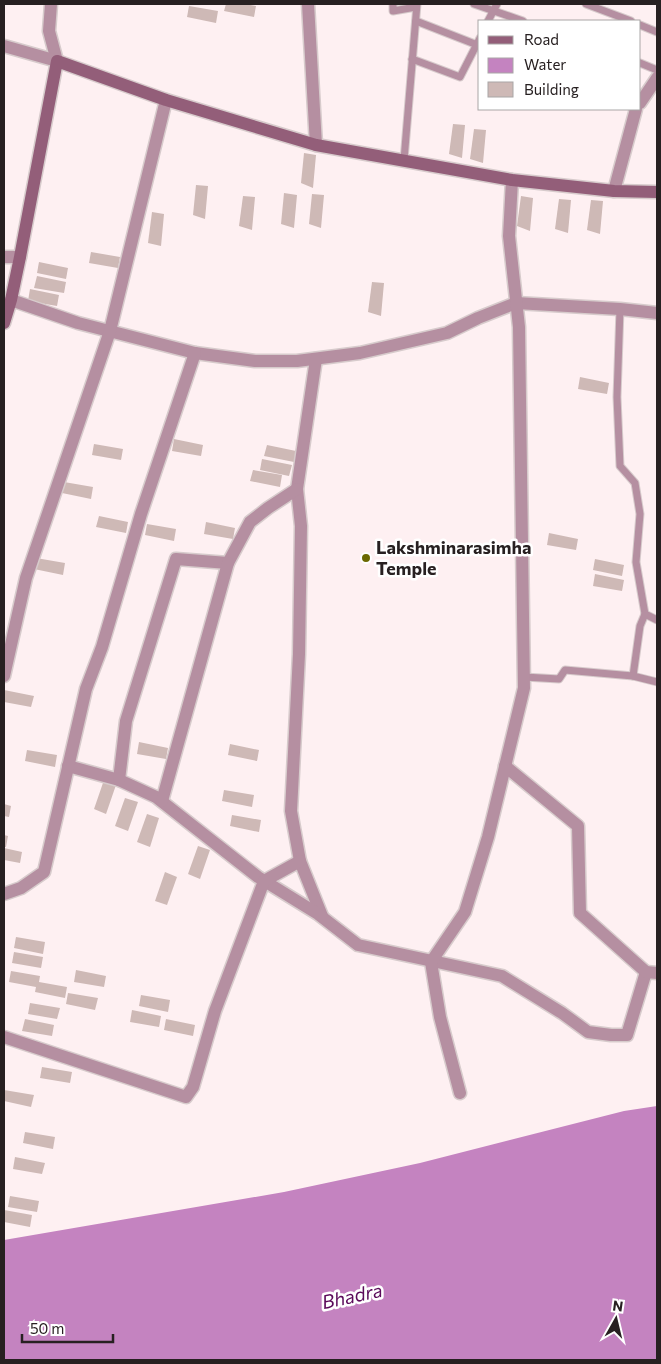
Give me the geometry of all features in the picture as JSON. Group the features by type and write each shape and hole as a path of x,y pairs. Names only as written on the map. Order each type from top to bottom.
{"main road":[{"path":"4,323 20,257 57,61 166,100 316,145 512,180 614,191 657,192"}],"street":[{"path":"51,4 49,31 57,61"},
{"path":"308,4 316,145"},
{"path":"4,46 57,61"},
{"path":"641,102 657,78"},
{"path":"4,675 26,578 110,331 166,100"},
{"path":"614,191 636,110"},
{"path":"460,1093 440,1017 432,962 464,912 488,838 524,688 519,327 509,236 512,180"},
{"path":"4,257 20,257"},
{"path":"11,300 78,323 196,353 254,361 297,361 360,353 447,333 516,303 620,309 657,314"},
{"path":"4,894 21,888 44,872 86,689 102,646 141,514 196,353"},
{"path":"316,358 297,489 301,526 299,654 291,811 300,861 322,916"},
{"path":"162,801 228,563 250,522 297,489"},
{"path":"119,780 126,721 176,559 228,563"},
{"path":"68,766 119,780 156,797 264,881 322,916 358,945 502,976 562,1013 588,1032 628,1035 652,973 580,913 578,826 505,766"},
{"path":"4,1037 186,1097 193,1087 214,1011 264,881 300,861"}],"lane":[{"path":"393,4 393,12 417,6 404,160"},
{"path":"474,4 495,7 521,20"},
{"path":"586,4 628,20"},
{"path":"488,20 495,7"},
{"path":"416,21 478,43"},
{"path":"641,25 657,32"},
{"path":"412,58 460,77 478,45"},
{"path":"641,63 657,70"},
{"path":"620,309 617,397 620,466 635,483 640,514 636,562 645,614 640,626 633,676"},
{"path":"645,614 657,620"},
{"path":"524,677 559,679 565,670 633,676 657,682"}],"water":[{"name":"Bhadra","path":"657,1106 657,1360 4,1360 4,1240 284,1192 420,1163 624,1111"}],"building":[{"path":"226,4 256,6 254,17 224,11"},
{"path":"189,6 218,11 216,23 187,17"},
{"path":"453,124 465,125 462,158 449,154"},
{"path":"474,129 486,130 483,163 470,159"},
{"path":"304,153 316,155 313,188 301,183"},
{"path":"196,185 208,186 205,219 193,215"},
{"path":"284,193 297,195 294,228 281,224"},
{"path":"312,194 324,195 321,228 309,224"},
{"path":"243,196 255,197 252,230 239,226"},
{"path":"521,196 533,198 530,231 517,226"},
{"path":"559,199 571,200 568,233 555,229"},
{"path":"591,200 603,201 600,234 587,230"},
{"path":"152,212 164,214 161,246 148,243"},
{"path":"91,252 120,257 118,268 89,263"},
{"path":"39,262 68,268 66,279 37,273"},
{"path":"37,276 66,282 64,293 34,288"},
{"path":"372,282 384,283 381,316 368,312"},
{"path":"30,289 59,295 57,306 28,301"},
{"path":"580,377 609,383 607,394 578,389"},
{"path":"174,439 203,445 201,456 172,451"},
{"path":"94,444 123,449 121,460 92,455"},
{"path":"267,445 296,451 294,462 264,456"},
{"path":"262,459 292,465 289,476 260,470"},
{"path":"253,470 282,475 280,487 250,481"},
{"path":"64,482 93,487 91,499 62,493"},
{"path":"99,516 128,522 126,533 96,527"},
{"path":"206,522 235,528 233,539 204,534"},
{"path":"147,524 176,529 174,541 145,535"},
{"path":"549,533 578,539 576,550 547,545"},
{"path":"36,558 65,563 63,575 34,569"},
{"path":"595,559 624,565 622,576 593,570"},
{"path":"595,574 624,580 622,591 593,586"},
{"path":"4,690 34,696 31,707 4,702"},
{"path":"139,742 168,748 166,759 137,754"},
{"path":"230,744 259,750 257,761 228,755"},
{"path":"27,750 57,755 55,767 25,761"},
{"path":"104,780 116,785 106,814 94,809"},
{"path":"224,790 254,795 252,807 222,801"},
{"path":"125,798 138,802 128,831 115,826"},
{"path":"4,804 11,806 9,817 4,816"},
{"path":"147,814 159,818 150,847 137,842"},
{"path":"232,815 261,820 259,832 230,826"},
{"path":"4,835 8,836 6,847 4,847"},
{"path":"198,846 210,850 200,879 188,874"},
{"path":"4,848 22,852 20,863 4,860"},
{"path":"165,872 177,877 167,905 155,901"},
{"path":"16,937 45,942 43,954 14,948"},
{"path":"14,952 43,957 41,968 12,963"},
{"path":"76,970 106,976 104,987 74,982"},
{"path":"11,971 40,976 39,982 67,987 65,998 35,992 36,987 9,982"},
{"path":"68,993 98,998 95,1010 66,1004"},
{"path":"141,995 170,1000 168,1012 139,1006"},
{"path":"30,1003 60,1008 57,1019 28,1014"},
{"path":"132,1010 161,1016 159,1027 130,1022"},
{"path":"25,1019 54,1025 52,1036 22,1031"},
{"path":"166,1019 195,1025 193,1036 164,1030"},
{"path":"42,1067 72,1072 70,1083 40,1078"},
{"path":"4,1090 34,1095 31,1107 4,1101"},
{"path":"25,1132 55,1137 53,1149 23,1143"},
{"path":"15,1157 45,1163 42,1174 13,1169"},
{"path":"10,1196 39,1201 37,1212 8,1207"},
{"path":"4,1210 32,1215 30,1227 4,1222"}],"place":[{"name":"Lakshminarasimha Temple","path":"366,558"}]}
